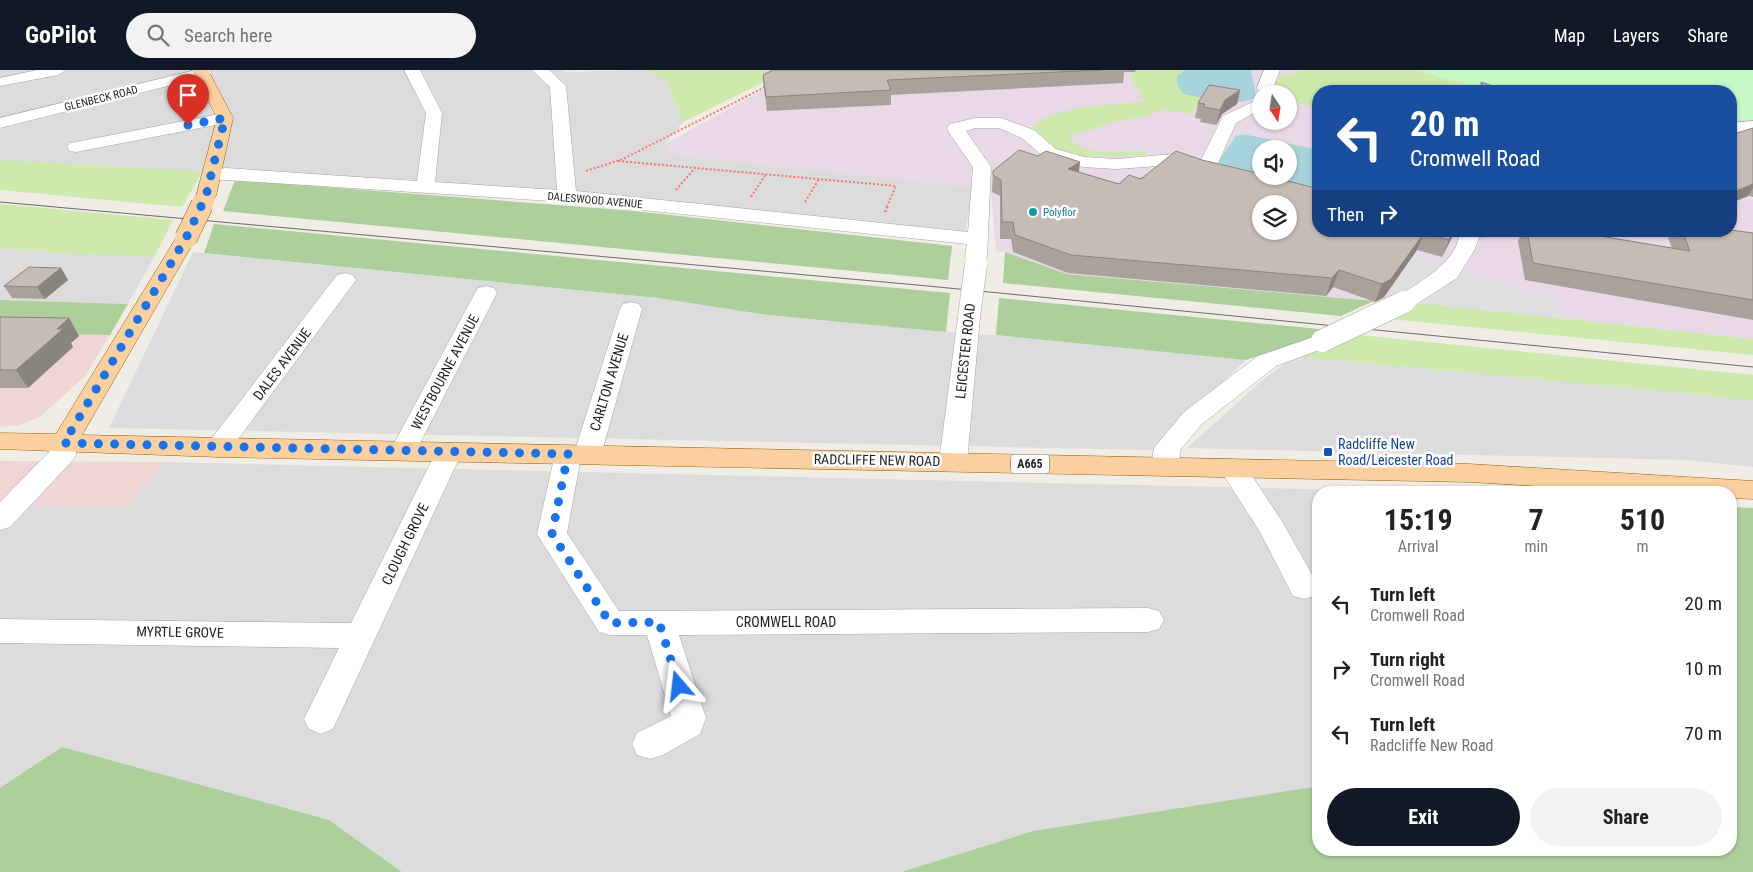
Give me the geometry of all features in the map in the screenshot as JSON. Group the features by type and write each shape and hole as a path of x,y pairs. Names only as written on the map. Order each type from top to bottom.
{"main road":[{"path":"64,443 186,238 206,196 225,118 201,72"},
{"name":"RADCLIFFE NEW ROAD","path":"0,441 218,448 1469,472 1690,486"},
{"name":"RADCLIFFE NEW ROAD","path":"1737,489 1753,490"}],"street":[{"path":"4,82 58,70"},
{"path":"412,70 434,113 425,188"},
{"path":"540,70 558,86 567,196"},
{"path":"1266,85 1272,70"},
{"name":"GLENBECK ROAD","path":"2,128 201,72"},
{"path":"1225,175 1206,170 1229,120 1252,108"},
{"path":"76,147 225,118"},
{"name":"LEICESTER ROAD","path":"953,462 976,264 982,167 976,156 961,142 956,128 974,123 1001,123 1016,127 1028,134 1050,153 1083,162 1116,164 1174,159 1206,170"},
{"path":"1737,127 1753,126"},
{"name":"DALESWOOD AVENUE","path":"212,175 226,174 567,196 976,240"},
{"path":"1164,467 1167,448 1193,418 1267,361 1322,341 1404,302 1449,273 1451,266 1463,252 1469,237"},
{"name":"DALES AVENUE","path":"218,448 345,280"},
{"name":"WESTBOURNE AVENUE","path":"403,451 486,293"},
{"name":"CARLTON AVENUE","path":"578,455 631,309"},
{"path":"0,520 62,455 64,443"},
{"name":"CLOUGH GROVE","path":"321,720 449,452"},
{"name":"CROMWELL ROAD","path":"578,455 552,534 610,623 1148,620"},
{"path":"1233,468 1273,530 1304,588"},
{"path":"650,744 681,729 688,724 689,718 659,622"},
{"name":"MYRTLE GROVE","path":"0,631 360,636"}],"path":[{"path":"566,177 618,160 768,86"},
{"path":"618,160 896,186 878,229"},
{"path":"663,206 695,168"},
{"path":"740,214 766,174"},
{"path":"794,220 819,179"}],"shaded area":[{"path":"0,70 563,70 566,72 647,70 666,81 683,122 665,144 676,155 973,187 965,235 227,169 202,172 0,160"},
{"path":"800,70 1415,70 1346,85 1312,85 1312,237 1737,237 1737,192 1753,199 1753,339 1384,299 1374,301 1067,274 1005,252 996,251 991,191 973,187 676,155 665,144"},
{"path":"0,248 57,253 154,257 128,304 0,300"},
{"path":"193,252 658,298 768,315 946,332 1047,339 1246,360 1151,450 109,428"},
{"path":"1414,255 1563,302 1561,318 1421,303 1390,289"},
{"path":"0,333 110,335 85,376 40,417 19,425 0,427"},
{"path":"1294,356 1753,400 1753,467 1687,460 1187,448 1264,379"},
{"path":"0,461 164,462 127,508 0,504"},
{"path":"164,462 1312,489 1312,787 1033,831 901,872 402,872 329,820 0,788 0,504 127,508"}],"green space":[{"path":"647,70 789,70 683,122 666,81"},
{"path":"1138,70 1185,70 1178,75 1177,83 1183,94 1202,97 1192,114 1166,110 1154,111 1152,115 1113,122 1069,137 1075,144 1093,151 1146,151 1147,155 1090,156 1067,153 1057,149 1031,130 1039,122 1066,111 1101,105 1145,102 1128,73 1139,72"},
{"path":"1304,70 1415,70 1470,85 1312,85 1312,106 1298,103 1298,85 1272,85 1273,82 1282,75 1287,76"},
{"path":"1415,70 1753,70 1753,120 1737,121 1737,85 1470,85"},
{"path":"0,160 202,172 182,207 0,190"},
{"path":"235,180 634,211 952,246 948,280 223,211"},
{"path":"0,204 173,220 154,257 57,253 0,248"},
{"path":"214,224 950,293 946,332 768,315 658,298 204,253"},
{"path":"1005,252 1067,274 1374,301 1341,316 1003,283"},
{"path":"999,298 1329,330 1312,338 1246,360 996,335"},
{"path":"0,300 128,304 110,335 0,333"},
{"path":"1421,303 1753,339 1753,355 1391,319"},
{"path":"1359,335 1753,375 1753,400 1294,356 1337,346"},
{"path":"1737,507 1753,508 1753,872 901,872 1033,831 1312,787 1312,856 1737,856"},
{"path":"62,747 329,820 402,872 0,872 0,788"}],"water":[{"path":"1185,70 1251,70 1254,85 1252,85 1252,99 1242,102 1232,102 1183,94 1177,84 1177,76"},
{"path":"1243,134 1272,140 1252,140 1252,176 1221,169 1219,161 1236,136"},
{"path":"1297,145 1312,149 1312,190 1289,185 1297,185"}],"building":[{"path":"773,70 1101,70 887,80 891,90 766,97 763,75"},
{"path":"1209,85 1240,90 1225,100 1220,110 1203,107 1205,104 1198,103"},
{"path":"1753,128 1753,184 1737,191 1737,133"},
{"path":"1019,150 1038,156 1046,151 1080,162 1068,169 1119,184 1129,175 1141,179 1176,151 1202,160 1252,172 1252,185 1297,185 1297,183 1312,187 1312,237 1421,237 1391,279 1382,284 1339,270 1332,278 1071,255 1015,235 1013,222 1002,222 1001,180 993,175 993,171"},
{"path":"1737,231 1753,233 1753,300 1533,263 1528,237 1605,237 1690,251 1684,237 1737,237"},
{"path":"1438,237 1450,237 1449,240"},
{"path":"29,267 61,268 37,287 4,286"},
{"path":"0,317 69,318 57,329 63,329 16,370 0,370"}],"tram line":[{"path":"0,202 928,286 1753,367"}],"place":[{"name":"Polyflor","path":"1033,212"},
{"name":"Radcliffe New Road/Leicester Road","path":"1328,452"}],"route":[{"path":"188,125 225,118 206,196 186,238 64,443 218,448 568,454 552,534 610,623 659,622 679,686"}]}
